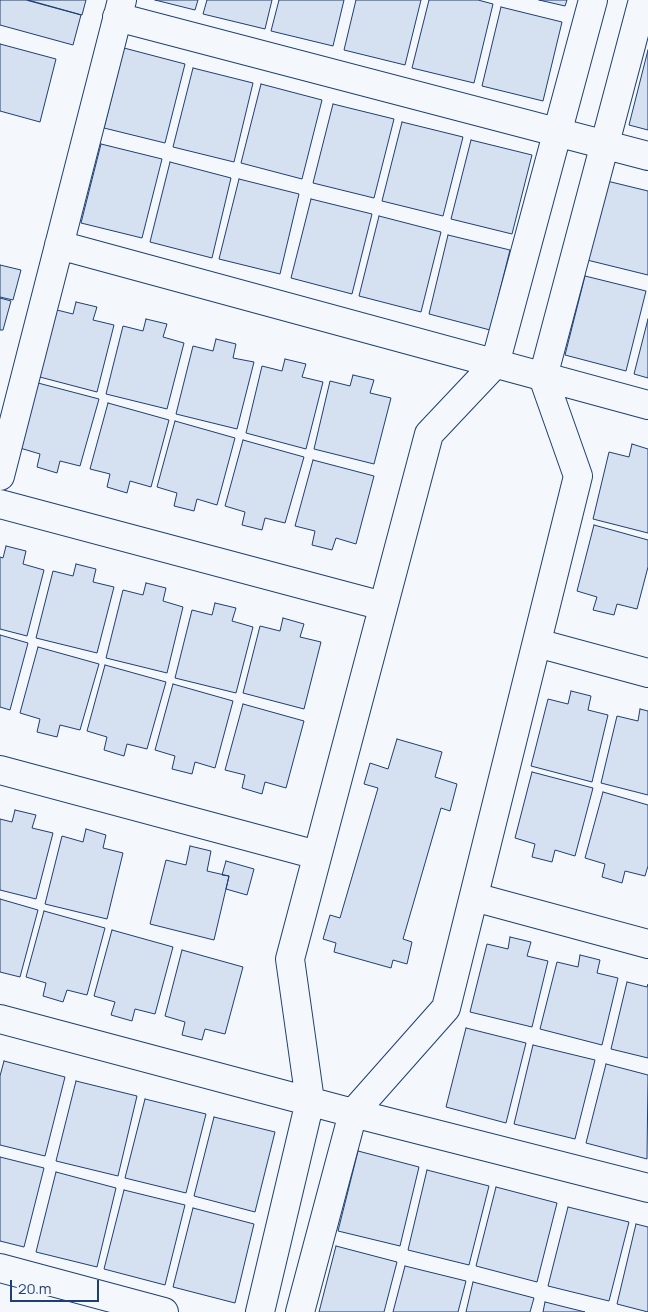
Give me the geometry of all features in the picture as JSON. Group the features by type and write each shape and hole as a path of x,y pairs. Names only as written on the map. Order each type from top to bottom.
{"street":[{"path":"260,1312 310,1101 290,959 429,434 495,364 593,0"},
{"path":"300,1312 353,1113 446,1008 578,476 543,377 643,0"},
{"path":"0,476 120,9 648,156"},
{"path":"59,246 648,405"},
{"path":"0,504 383,606"},
{"path":"537,642 648,673"},
{"path":"0,770 317,855"},
{"path":"474,897 648,944"},
{"path":"0,1018 353,1113 648,1188"},
{"path":"0,1268 164,1312"}],"building":[{"path":"0,0 26,0 81,15 73,45 0,25"},
{"path":"28,0 86,0 82,15"},
{"path":"155,0 198,0 195,10"},
{"path":"207,0 272,0 265,29 203,14"},
{"path":"279,0 344,0 333,46 271,31"},
{"path":"356,0 421,0 405,65 344,50"},
{"path":"429,0 478,0 493,4 474,83 412,68"},
{"path":"539,0 567,0 565,6"},
{"path":"501,7 562,22 543,101 482,86"},
{"path":"0,44 56,59 40,122 0,111"},
{"path":"124,48 185,64 165,143 104,128"},
{"path":"648,50 648,130 629,125"},
{"path":"193,68 253,83 234,162 173,147"},
{"path":"261,84 322,100 302,179 241,163"},
{"path":"333,104 394,119 374,198 313,183"},
{"path":"402,122 463,137 443,216 382,201"},
{"path":"471,140 532,155 512,234 451,219"},
{"path":"101,144 162,159 142,238 81,223"},
{"path":"170,162 231,178 212,258 150,242"},
{"path":"239,179 299,194 280,274 219,259"},
{"path":"607,181 648,191 648,275 587,260"},
{"path":"311,199 372,214 352,294 291,278"},
{"path":"379,216 441,232 421,312 359,296"},
{"path":"448,235 510,250 490,330 429,314"},
{"path":"0,265 21,270 13,300 0,297"},
{"path":"585,276 646,291 626,371 565,355"},
{"path":"0,298 11,301 3,330 0,330"},
{"path":"76,302 97,307 93,320 114,325 97,392 36,376 53,309 73,314"},
{"path":"146,319 167,324 163,337 184,343 167,409 106,394 123,326 143,331"},
{"path":"648,319 648,378 634,374"},
{"path":"216,339 236,344 233,358 254,362 237,429 176,414 193,346 213,351"},
{"path":"285,359 306,364 302,377 323,382 306,449 246,433 262,366 282,371"},
{"path":"353,375 374,380 370,393 391,398 374,464 314,449 330,381 350,386"},
{"path":"38,383 99,399 80,466 60,461 57,473 37,467 40,454 20,448"},
{"path":"108,403 169,420 151,487 130,481 127,493 107,487 110,474 90,469"},
{"path":"175,421 235,438 217,505 197,499 194,511 174,506 177,493 157,487"},
{"path":"243,440 304,457 285,523 265,518 262,530 242,525 245,512 225,506"},
{"path":"632,444 648,449 648,533 593,519 609,452 629,457"},
{"path":"313,460 374,476 356,544 336,538 332,550 312,545 315,531 295,526"},
{"path":"594,525 648,540 648,567 637,609 617,604 614,615 593,610 597,597 577,591"},
{"path":"6,546 26,551 23,564 44,570 27,636 0,629 0,557 3,558"},
{"path":"76,564 96,569 93,582 114,587 97,653 36,638 53,571 73,576"},
{"path":"146,583 166,588 163,601 183,607 167,673 106,658 123,590 143,595"},
{"path":"215,603 236,608 232,621 253,627 236,693 175,678 192,610 212,615"},
{"path":"283,618 304,624 300,637 321,642 304,709 243,693 260,626 280,631"},
{"path":"0,635 28,643 10,710 0,707"},
{"path":"38,647 99,664 80,730 60,725 57,737 37,732 40,719 20,713"},
{"path":"105,665 166,682 147,749 127,744 124,756 104,750 107,737 87,731"},
{"path":"173,684 233,701 215,768 195,762 192,774 172,769 175,756 155,750"},
{"path":"571,691 591,696 588,710 608,715 592,782 531,766 548,699 568,704"},
{"path":"243,704 304,721 286,788 265,782 262,794 242,788 245,775 225,770"},
{"path":"640,709 648,711 648,795 601,783 617,716 638,721"},
{"path":"397,739 442,752 435,777 457,784 450,811 441,808 403,939 412,942 407,964 393,960 391,968 334,952 336,943 323,939 330,915 340,918 378,788 364,784 370,763 388,769"},
{"path":"532,772 593,788 575,856 555,850 552,862 532,857 535,844 515,838"},
{"path":"603,792 648,805 648,866 645,876 625,871 622,883 602,877 605,864 585,858"},
{"path":"15,810 36,815 32,828 53,833 36,899 0,890 0,819 12,822"},
{"path":"86,829 106,835 103,848 123,853 107,919 45,904 62,836 83,842"},
{"path":"190,846 211,851 207,871 229,876 214,940 150,924 166,860 186,865"},
{"path":"226,861 254,869 247,895 226,889 229,876 222,875"},
{"path":"0,899 38,910 20,977 0,972"},
{"path":"44,911 105,928 87,995 67,990 63,1002 43,996 46,983 26,977"},
{"path":"112,930 173,947 155,1014 135,1009 132,1021 111,1015 115,1002 94,996"},
{"path":"510,937 531,942 527,956 548,961 532,1027 470,1012 487,944 508,949"},
{"path":"182,950 243,967 225,1034 205,1029 202,1040 182,1035 185,1022 165,1016"},
{"path":"580,955 600,960 597,973 618,978 602,1045 540,1029 557,962 578,967"},
{"path":"627,982 647,987 648,984 648,1058 611,1049"},
{"path":"466,1028 526,1043 506,1123 446,1107"},
{"path":"533,1045 595,1060 575,1139 514,1124"},
{"path":"4,1061 65,1077 45,1156 0,1145 0,1076"},
{"path":"606,1064 648,1075 647,1159 586,1143"},
{"path":"76,1081 137,1096 118,1176 56,1161"},
{"path":"145,1099 206,1114 186,1193 125,1178"},
{"path":"214,1117 275,1132 255,1212 194,1196"},
{"path":"358,1151 419,1167 400,1246 338,1231"},
{"path":"0,1157 44,1168 24,1247 0,1241"},
{"path":"427,1170 489,1186 469,1265 408,1250"},
{"path":"56,1172 116,1188 97,1267 36,1252"},
{"path":"496,1187 557,1203 537,1282 476,1266"},
{"path":"124,1190 185,1205 165,1285 104,1269"},
{"path":"568,1207 629,1222 609,1301 548,1286"},
{"path":"193,1208 254,1224 235,1303 173,1287"},
{"path":"636,1224 648,1227 648,1312 617,1304"},
{"path":"336,1246 397,1262 384,1312 319,1312"},
{"path":"405,1266 466,1281 458,1312 393,1312"},
{"path":"473,1282 534,1298 530,1312 466,1312"},
{"path":"545,1302 585,1312 543,1312"}]}
